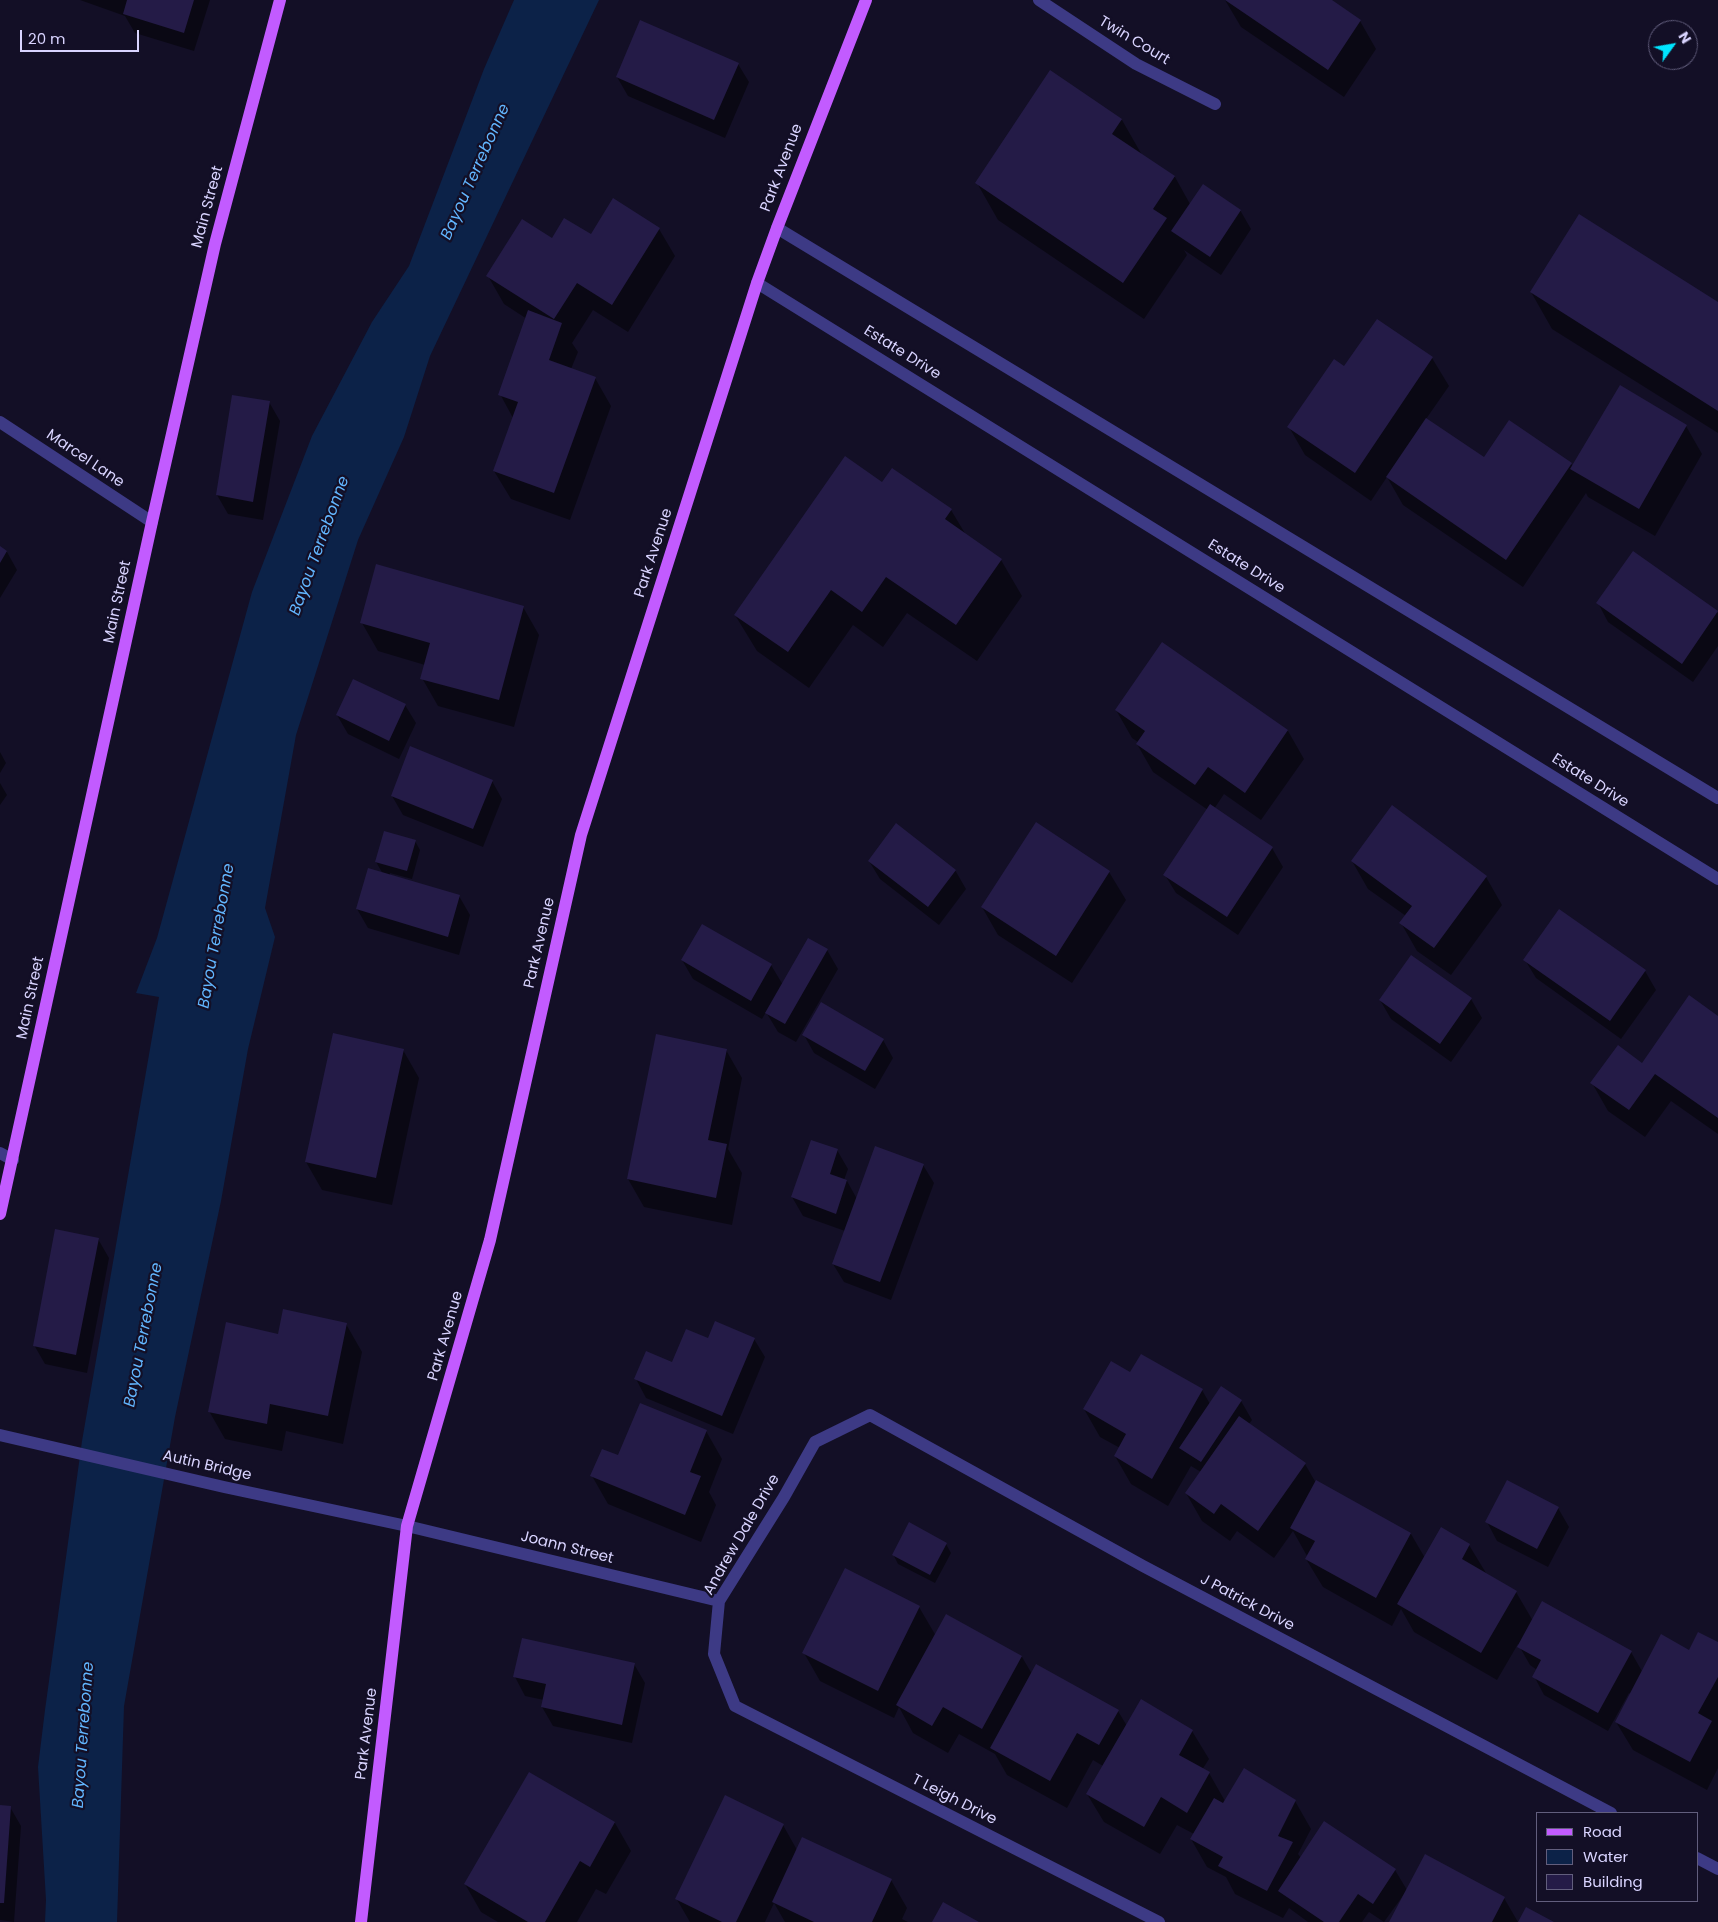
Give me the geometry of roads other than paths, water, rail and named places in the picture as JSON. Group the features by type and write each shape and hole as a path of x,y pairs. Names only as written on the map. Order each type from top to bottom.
{"main road":[{"name":"Main Street","path":"0,1214 215,244 280,0"},
{"name":"Park Avenue","path":"361,1922 408,1526 490,1240 581,835 757,283 776,228 866,0"}],"street":[{"name":"Twin Court","path":"1039,0 1136,64 1215,104"},
{"path":"776,228 1718,798"},
{"name":"Estate Drive","path":"757,283 1718,879"},
{"name":"Marcel Lane","path":"0,422 152,522"},
{"path":"0,1152 13,1160"},
{"name":"Andrew Dale Drive","path":"735,1706 714,1654 719,1601 784,1497 815,1442 870,1415"},
{"name":"J Patrick Drive","path":"870,1415 1143,1566 1610,1812"},
{"name":"Autin Bridge","path":"0,1435 224,1487 408,1526"},
{"name":"Joann Street","path":"408,1526 719,1601"},
{"name":"T Leigh Drive","path":"735,1706 1159,1922"},
{"path":"1698,1859 1718,1869"}],"water":[{"name":"Bayou Terrebonne","path":"514,0 599,0 430,356 404,437 358,540 296,735 265,908 275,937 248,1049 221,1201 175,1417 124,1706 117,1922 45,1922 46,1900 38,1767 45,1710 82,1441 159,997 136,993 157,938 252,592 312,436 372,322 409,266 484,69"}]}
